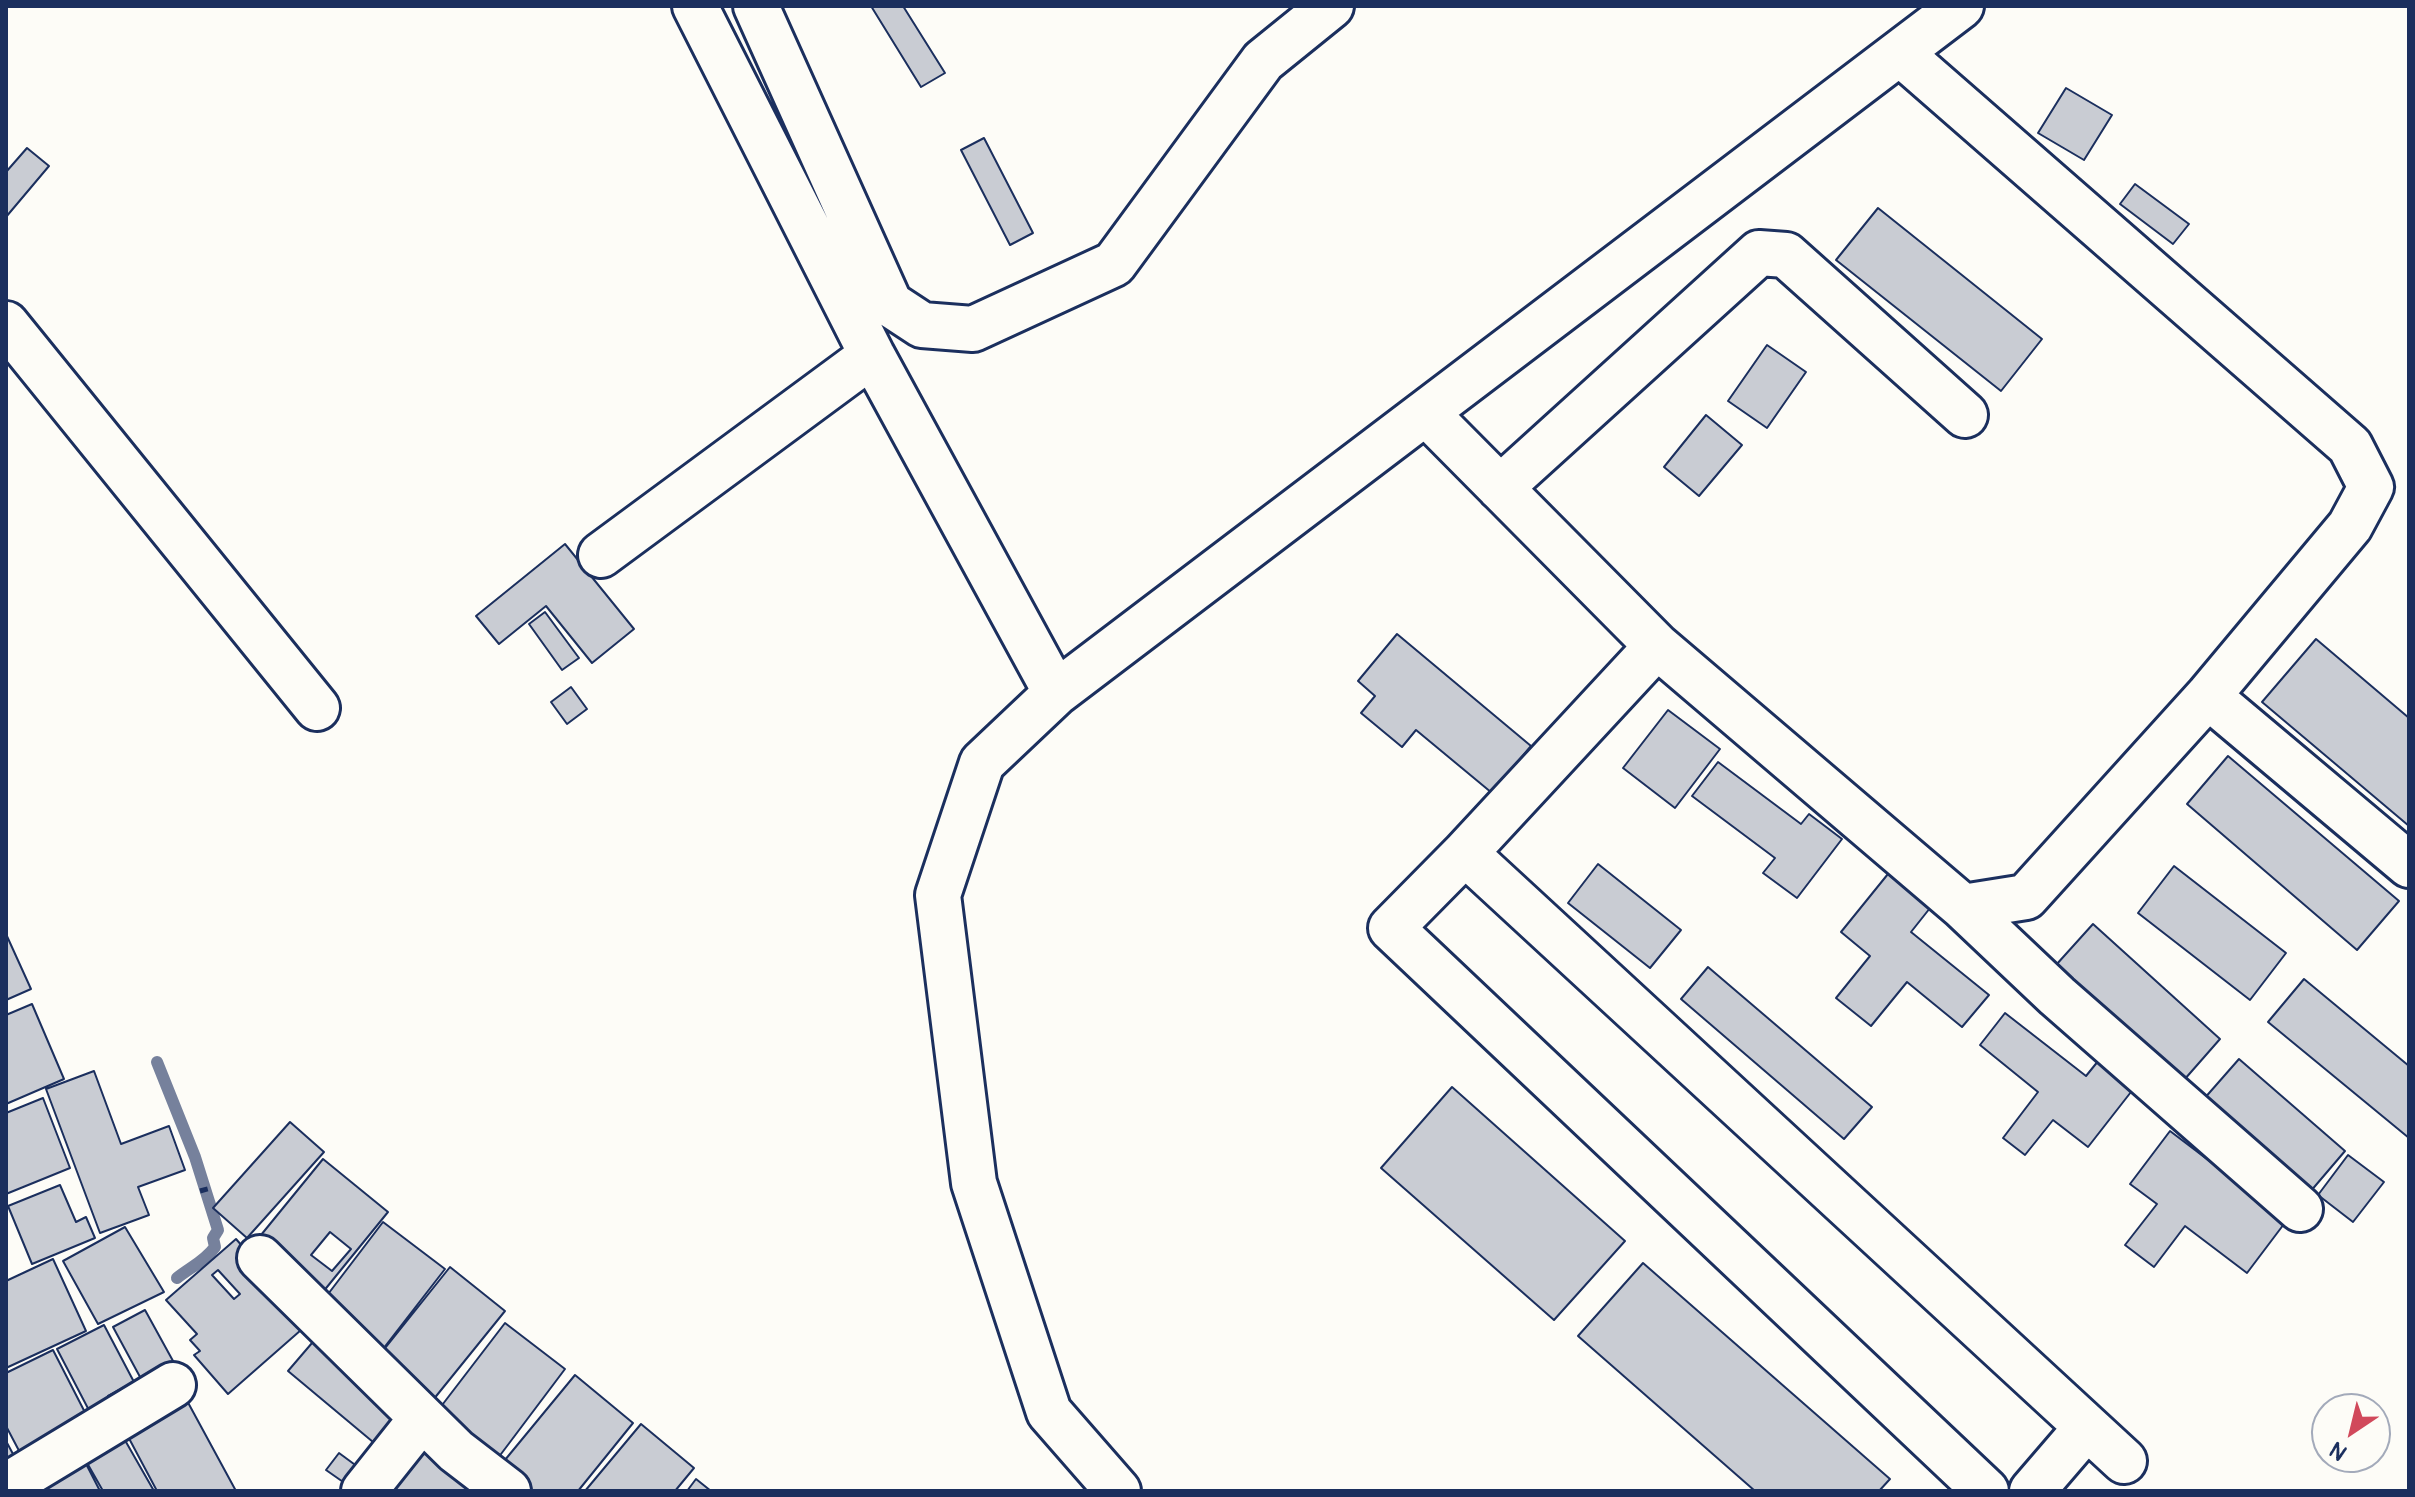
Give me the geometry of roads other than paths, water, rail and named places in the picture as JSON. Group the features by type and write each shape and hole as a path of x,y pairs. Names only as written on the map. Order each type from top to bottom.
{"street":[{"path":"695,6 872,355 1056,693"},
{"path":"756,6 890,304 922,325 973,329 1114,264 1263,61 1331,6"},
{"path":"1118,1491 1049,1412 974,1183 938,895 982,763 1056,693 1961,6"},
{"path":"1900,53 2350,446 2371,487 2350,526 2208,696 2026,897 1963,907"},
{"path":"1500,488 1759,253 1786,255 1965,415"},
{"path":"6,324 317,708"},
{"path":"601,555 872,355"},
{"path":"1426,413 1657,646 1963,907 2057,996 2300,1209"},
{"path":"1657,646 1391,928 1986,1491"},
{"path":"2208,696 2409,865"},
{"path":"1465,853 2124,1461"},
{"path":"260,1258 456,1451 508,1491"},
{"path":"6,1486 173,1385"},
{"path":"364,1491 422,1418"},
{"path":"2032,1491 2087,1427"}],"waterway":[{"path":"157,1062 195,1157 218,1230 211,1252 177,1278"}]}
